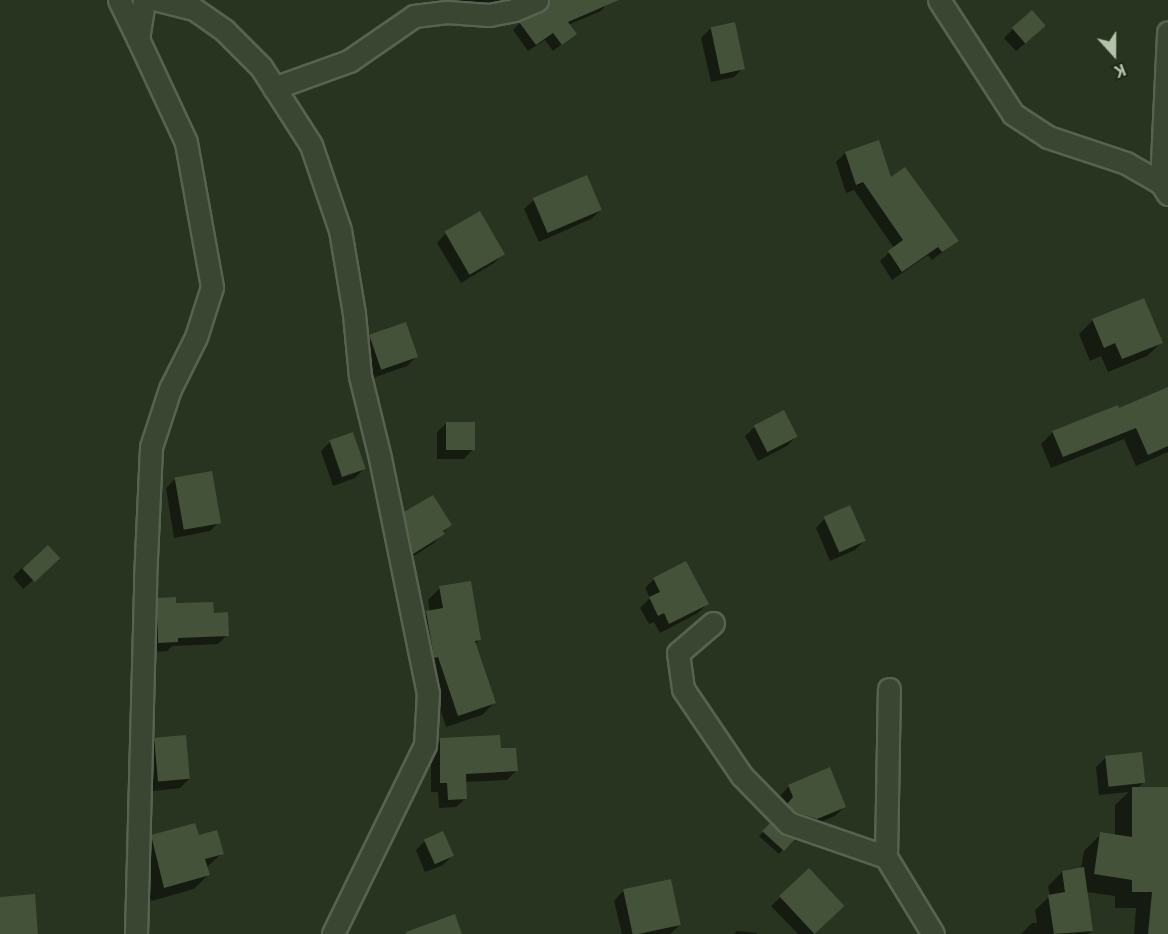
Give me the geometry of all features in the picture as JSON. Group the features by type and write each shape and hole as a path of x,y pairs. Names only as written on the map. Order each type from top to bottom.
{"street":[{"path":"119,0 186,141 212,287 196,337 170,390 151,447 145,580 136,934"},
{"path":"138,39 144,0"},
{"path":"158,0 194,9 224,30 261,67 311,145 340,230 354,314 360,376 380,458 428,693 425,745 333,934"},
{"path":"274,87 349,61 414,16 447,12 489,15 514,10 537,0"},
{"path":"939,0 1013,114 1048,137 1126,164 1164,188"},
{"path":"1164,188 1168,32"},
{"path":"713,623 678,654 683,689 742,776 788,823 886,857"},
{"path":"889,689 886,857 933,934"}],"building":[{"path":"550,0 619,0 568,22 577,34 562,45 553,33 536,45 519,22 543,11"},
{"path":"1032,10 1046,26 1025,44 1012,28"},
{"path":"735,22 745,69 721,74 711,27"},
{"path":"879,140 891,177 905,167 959,241 942,252 938,247 902,272 888,251 903,240 863,182 856,185 845,152"},
{"path":"587,175 602,210 548,233 533,198"},
{"path":"480,211 505,254 469,275 444,232"},
{"path":"1144,298 1163,343 1122,359 1115,343 1104,348 1092,319"},
{"path":"406,322 418,357 381,370 369,335"},
{"path":"1168,387 1168,446 1148,455 1136,428 1063,457 1052,431 1118,405 1119,408"},
{"path":"784,410 798,437 767,452 754,425"},
{"path":"446,422 475,422 475,450 446,450"},
{"path":"353,432 366,469 342,477 329,440"},
{"path":"212,471 221,523 184,530 175,478"},
{"path":"433,495 452,525 443,531 445,534 413,554 404,512"},
{"path":"850,505 866,541 839,552 824,517"},
{"path":"48,545 60,558 35,582 22,569"},
{"path":"686,561 709,604 669,624 664,613 658,616 649,597 660,592 653,578"},
{"path":"471,581 481,640 475,641 496,703 458,716 438,657 434,658 426,611 443,608 439,586"},
{"path":"176,597 176,603 213,602 214,613 228,612 229,636 178,638 178,642 158,643 157,598"},
{"path":"186,735 190,779 158,782 154,738"},
{"path":"500,735 501,748 516,748 518,771 466,774 467,799 448,800 447,783 440,783 440,738"},
{"path":"1142,752 1145,783 1108,787 1105,756"},
{"path":"830,767 846,807 817,819 795,812 787,804 793,797 788,785"},
{"path":"1132,787 1168,787 1168,934 1148,934 1152,892 1132,892 1132,880 1094,874 1100,832 1132,837"},
{"path":"195,823 199,835 217,830 224,854 205,859 210,875 164,888 151,835"},
{"path":"770,823 779,832 795,839 784,851 762,831"},
{"path":"443,831 454,856 435,864 424,840"},
{"path":"1084,867 1093,931 1054,934 1048,895 1065,892 1062,871"},
{"path":"809,868 844,906 814,934 779,896"},
{"path":"671,879 681,925 633,934 623,889"},
{"path":"35,894 38,934 0,934 0,897"},
{"path":"455,914 462,934 406,934 406,932"}]}
